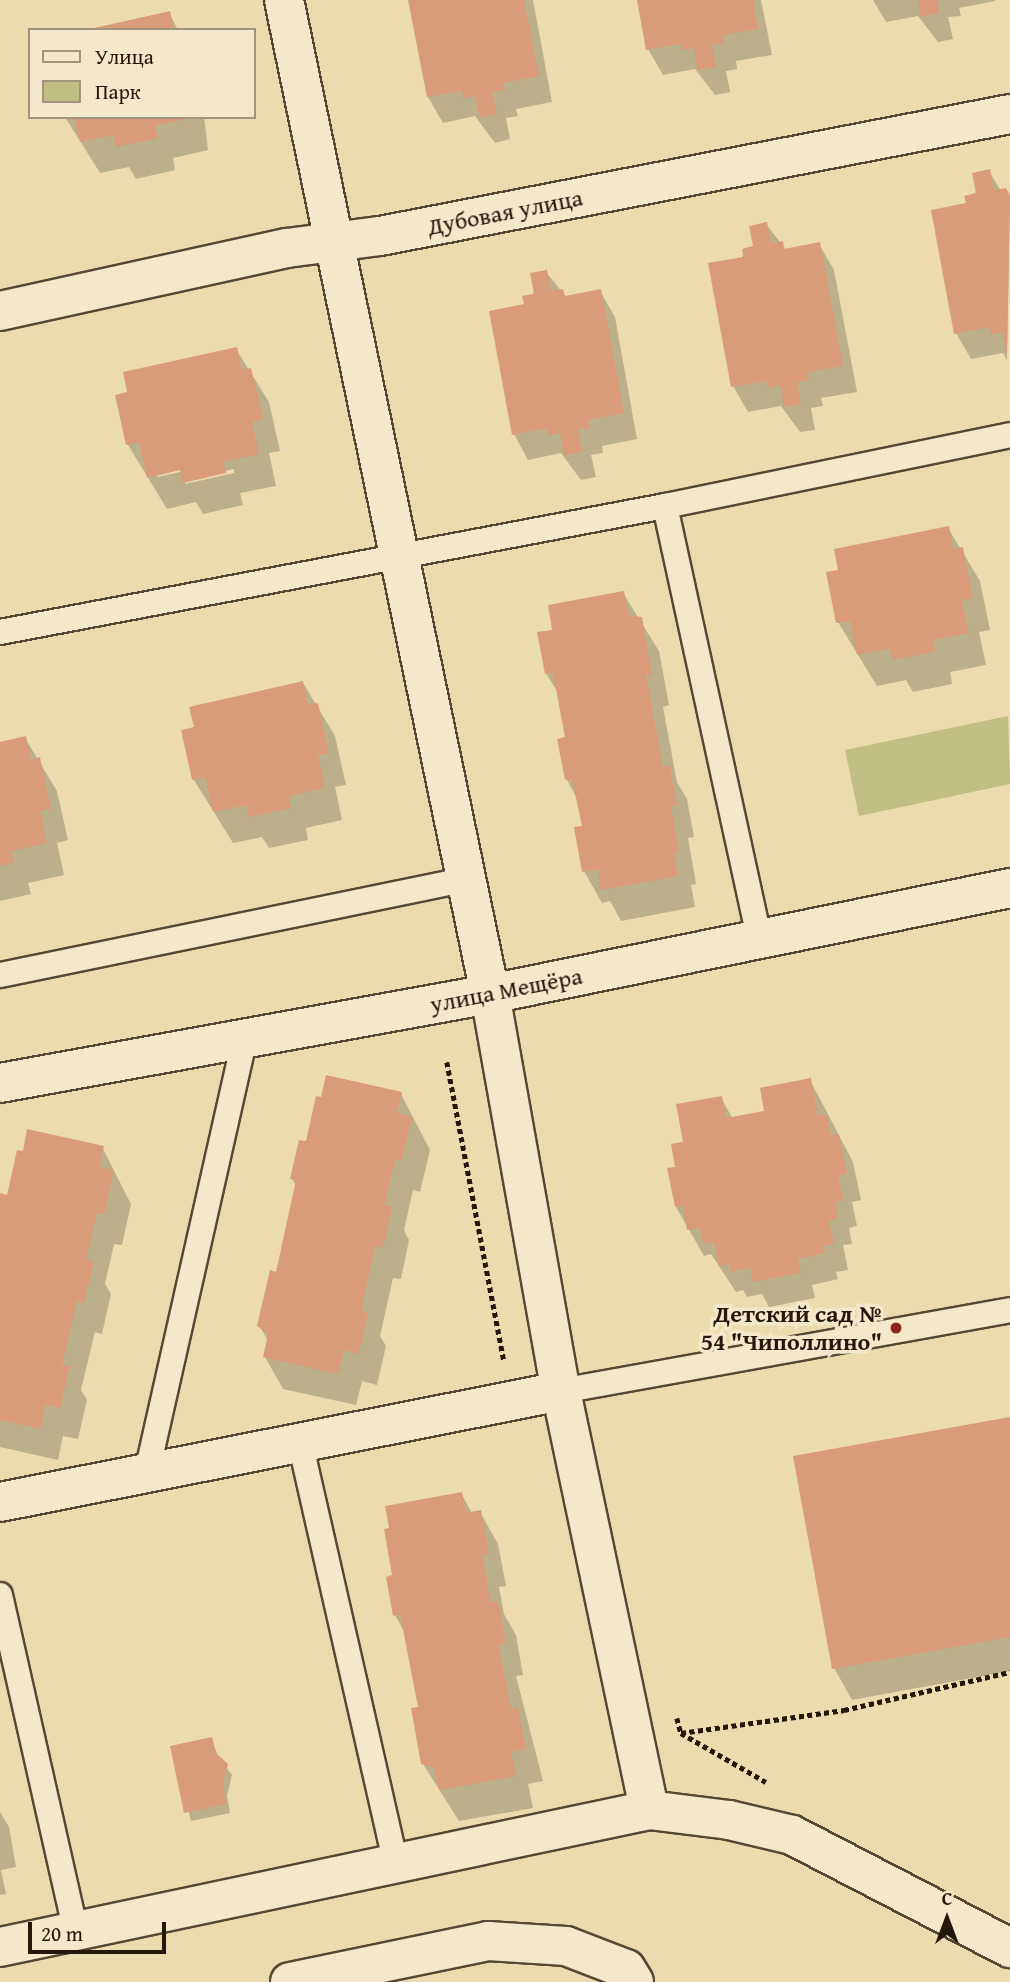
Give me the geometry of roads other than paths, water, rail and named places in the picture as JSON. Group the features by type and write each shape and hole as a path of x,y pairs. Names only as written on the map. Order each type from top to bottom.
{"street":[{"path":"285,0 332,241 467,879 561,1391 649,1810"},
{"name":"Дубовая улица","path":"0,310 332,241 380,236 1010,114"},
{"name":"улица Мещёра","path":"0,1083 490,994 1010,888"},
{"path":"0,1502 561,1391"},
{"path":"0,1947 649,1810 729,1820 792,1835 1010,1948"},
{"path":"290,1982 488,1941 566,1946 626,1969 634,1982"}],"lane":[{"path":"0,632 665,506 1010,435"},
{"path":"665,506 759,939"},
{"path":"0,975 467,879"},
{"path":"147,1472 245,1038"},
{"path":"561,1391 1010,1310"},
{"path":"300,1442 396,1863"},
{"path":"0,1595 76,1931"}],"place":[{"name":"Детский сад № 54 \"Чиполлино\"","path":"896,1328"}]}
